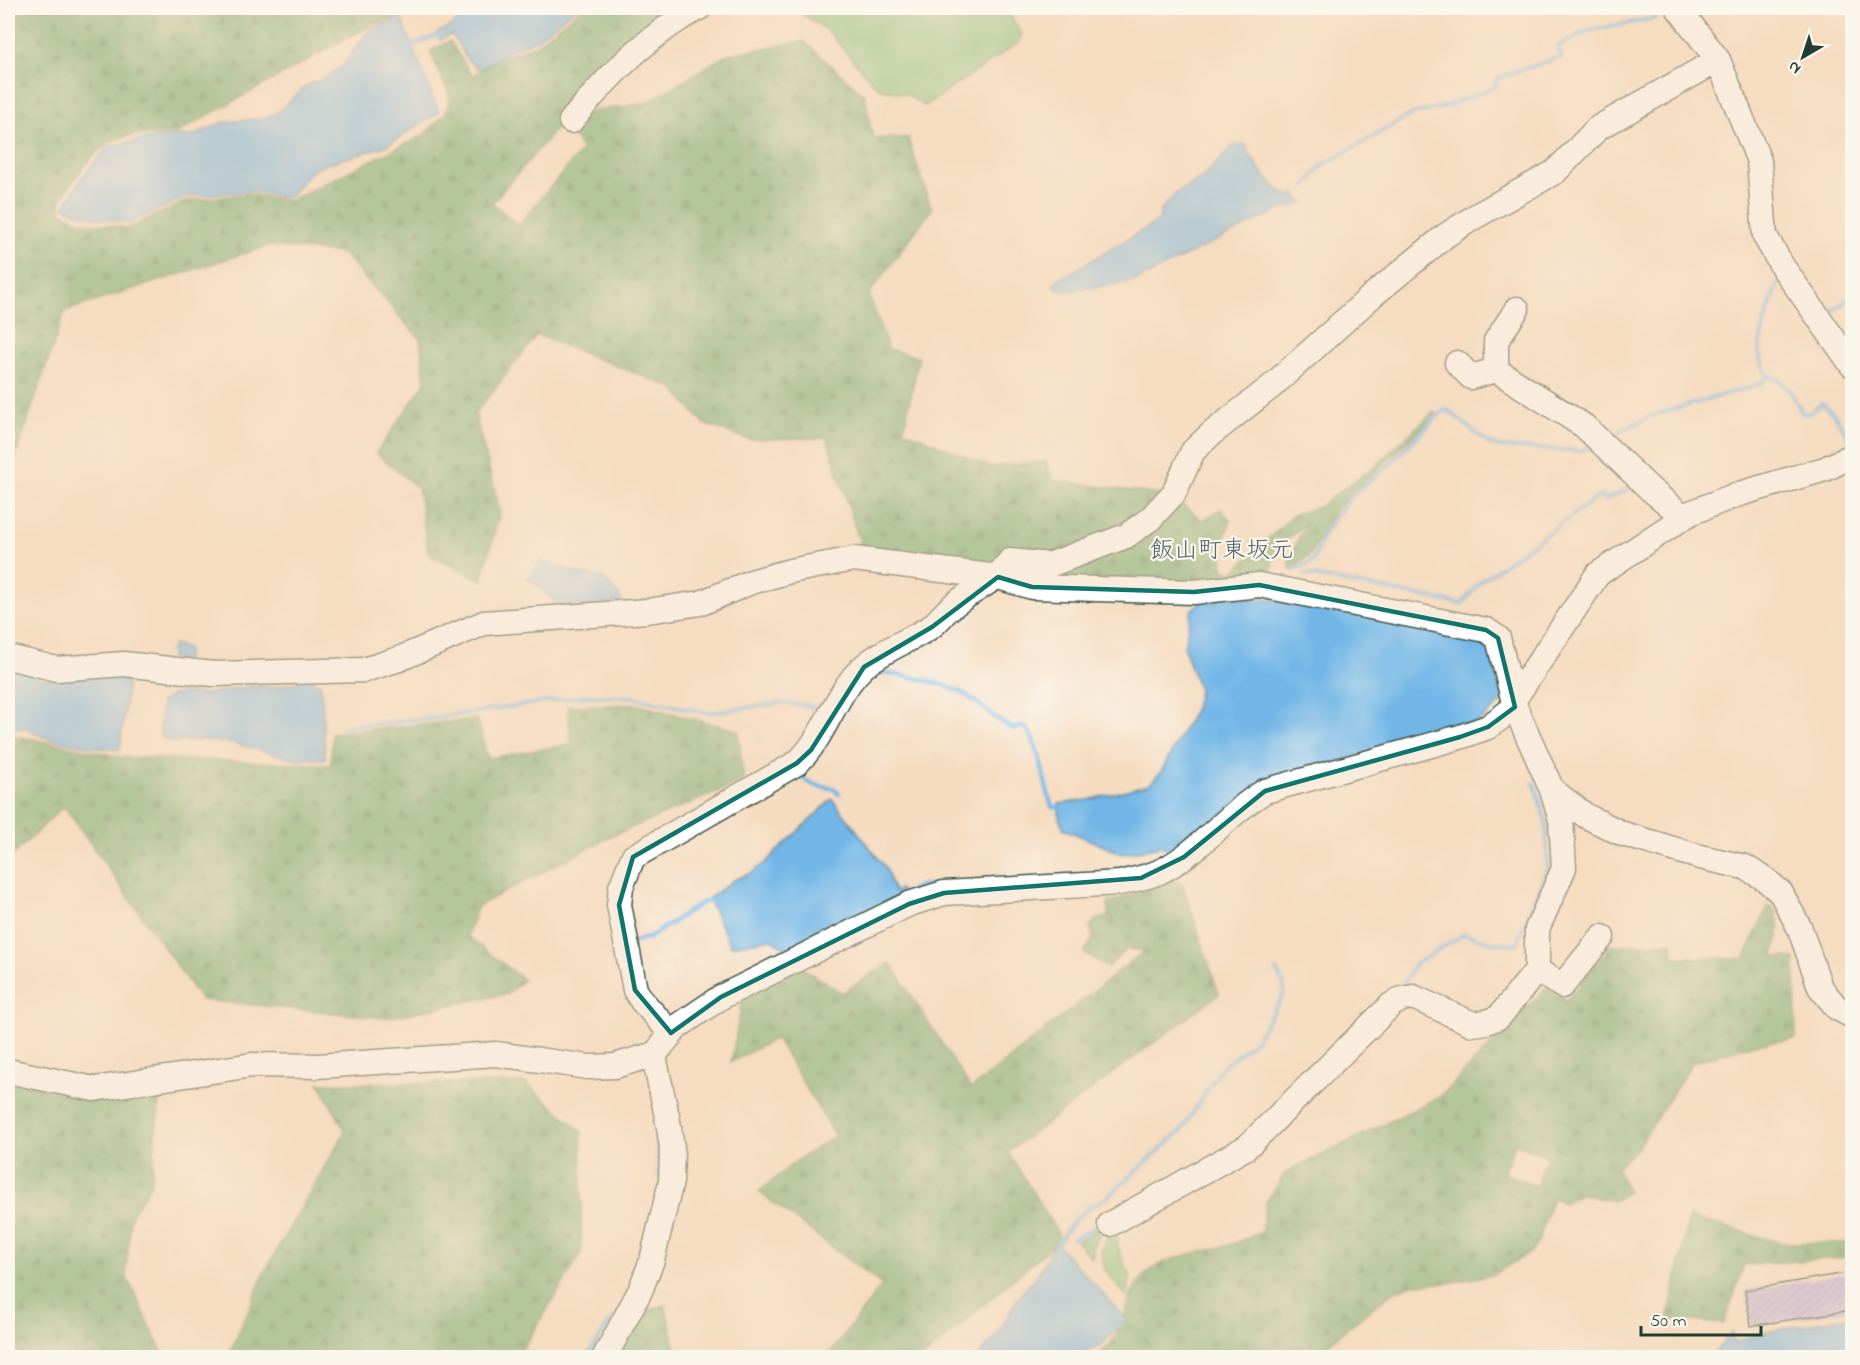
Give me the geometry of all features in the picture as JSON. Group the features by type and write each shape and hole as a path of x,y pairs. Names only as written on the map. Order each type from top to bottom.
{"street":[{"path":"571,121 588,101 663,28 699,8"},
{"path":"1678,8 1718,60 1760,161 1765,236 1782,266 1852,365"},
{"path":"671,1033 642,1001 636,990 619,906 621,887 633,857 797,763 810,750 848,685 864,667 877,656 932,627 950,608 998,577 1010,561 1049,565 1126,536 1150,519 1174,493 1193,451 1272,386 1373,295 1444,236 1555,172 1598,128 1718,60"},
{"path":"1496,370 1496,341 1517,309"},
{"path":"1457,363 1471,377 1496,370 1584,426 1684,517"},
{"path":"8,1071 93,1089 252,1065 317,1066 496,1054 588,1067 615,1066 655,1054 671,1033 721,997 909,904 944,893 1120,883 1142,878 1163,870 1185,857 1250,800 1265,791 1460,737 1488,727 1514,704 1598,574 1684,517 1736,495 1825,469 1852,456"},
{"path":"8,657 57,669 124,664 213,674 364,670 399,659 483,623 647,611 701,603 751,582 790,571 854,559 998,577 1032,587 1194,592 1259,585 1486,630 1498,638 1514,704 1552,790 1561,820 1564,868 1537,929 1537,970 1499,1017 1487,1022 1473,1024 1413,997 1402,999 1391,1005 1247,1147 1110,1224"},
{"path":"1552,790 1586,816 1623,834 1700,857 1745,867 1765,879 1780,893 1800,929 1820,987 1837,1008 1852,1016"},
{"path":"1537,970 1562,986 1602,937"},
{"path":"604,1358 640,1292 652,1260 672,1182 671,1139 655,1054"}],"highlighted area":[{"path":"998,577 1032,587 1194,592 1259,585 1486,630 1498,638 1515,707 1488,727 1460,737 1265,791 1184,857 1141,878 944,893 909,904 721,997 671,1033 635,990 619,905 633,857 797,763 811,750 864,667 932,627"}],"green space":[{"path":"8,8 400,8 404,15 371,25 175,134 124,137 101,148 82,169 60,201 61,211 78,221 128,228 187,201 249,194 288,201 424,135 446,112 450,97 430,51 450,41 472,76 494,62 537,44 582,8 661,8 647,29 584,97 492,203 518,225 582,150 574,137 577,126 592,111 646,103 728,54 804,41 865,96 873,138 908,138 932,209 869,294 888,349 919,357 904,430 990,467 1046,461 1054,480 1161,495 1120,528 1045,557 995,570 861,546 827,438 747,439 704,424 673,388 537,335 475,414 500,511 482,581 428,554 418,488 376,453 425,383 420,339 342,253 268,246 65,311 8,479"},
{"path":"796,8 1005,8 1022,33 1019,42 925,106 906,94 878,88 826,29"},
{"path":"1434,411 1437,414 1337,507 1310,555 1291,569 1288,561 1306,523 1273,552 1272,570 1266,577 1180,584 1066,581 1065,571 1140,544 1180,503 1203,520 1221,509 1231,521 1222,544 1223,568 1232,573 1293,515 1319,507 1377,464"},
{"path":"635,704 738,730 744,781 609,837 478,906 467,936 524,980 507,994 386,1018 201,1000 64,806 8,860 8,738 18,736 122,757 331,765 332,733 477,719 488,758 571,744 568,706"},
{"path":"1172,880 1182,882 1219,994 1008,1152 1061,1238 924,1357 827,1357 882,1285 759,1192 796,1161 835,1136 776,1038 731,1062 745,984 787,958 842,993 890,962 971,1089 1145,950 1125,950 1108,967 1084,953 1093,939 1090,928 1095,920 1108,917 1108,903"},
{"path":"1768,906 1776,910 1780,928 1774,956 1795,958 1796,1039 1754,1044 1692,1063 1637,1149 1616,1167 1628,1191 1614,1201 1581,1194 1563,1203 1553,1197 1538,1243 1531,1252 1492,1275 1446,1283 1412,1284 1391,1293 1312,1357 1094,1358 1114,1338 1132,1293 1147,1273 1173,1259 1227,1246 1261,1232 1266,1202 1286,1172 1441,1096 1547,987 1567,1000 1610,946 1672,942 1674,957 1744,959","holes":["1515,1143 1547,1156 1536,1186 1503,1173"]},
{"path":"8,1078 81,1099 160,1095 151,1184 131,1215 126,1275 165,1357 8,1357"},
{"path":"319,1083 526,1083 582,1132 581,1254 518,1357 228,1357 266,1269 345,1131"},
{"path":"1689,1217 1782,1243 1852,1243 1852,1257 1744,1265 1724,1324 1668,1319"},
{"path":"1102,1227 1104,1228 1094,1244 1092,1258 1077,1242"},
{"path":"1117,1229 1120,1253 1130,1274 1128,1297 1108,1273 1101,1256 1108,1238"},
{"path":"665,1305 678,1357 620,1358 640,1312"}],"water":[{"path":"467,8 576,8 537,39 515,48 479,69 468,61 452,34 440,40 437,33 456,23"},
{"path":"401,18 439,112 386,146 326,164 309,173 290,196 285,198 251,191 186,197 129,223 88,216 64,207 85,173 108,147 154,137 192,136 224,122 265,118 278,112 307,85 325,78 343,65 370,29"},
{"path":"1245,144 1269,181 1290,196 1295,193 1304,203 1279,210 1135,281 1070,291 1057,290 1054,286 1056,281 1152,225 1160,218 1160,211 1176,193 1204,176 1233,146"},
{"path":"542,560 580,574 603,577 624,602 561,607 528,578"},
{"path":"1209,596 1216,604 1220,597 1272,600 1471,636 1485,643 1488,648 1504,700 1477,723 1297,773 1180,852 1160,846 1122,854 1064,829 1059,818 1059,804 1088,800 1150,784 1161,772 1195,708 1199,691 1184,647 1192,609"},
{"path":"175,644 188,649 186,661 171,659 171,649"},
{"path":"13,669 43,679 124,675 128,678 120,750 53,740 26,729 8,728 8,672"},
{"path":"313,679 321,685 325,759 294,759 233,743 204,740 173,742 160,737 161,703 172,695 207,694 249,686 275,687"},
{"path":"832,799 886,868 894,892 900,889 905,898 793,954 772,939 731,946 708,899 734,880 751,873 765,863"},
{"path":"1055,1242 1127,1320 1100,1346 1076,1357 978,1357 998,1333 1017,1299 1038,1274"},
{"path":"1852,1316 1852,1357 1711,1357 1732,1332 1735,1343 1756,1334"}],"building":[{"path":"1852,1272 1852,1310 1751,1326 1745,1290"}],"waterway":[{"path":"1306,186 1321,166 1412,114 1447,106 1495,87 1497,78 1561,57 1558,46 1587,31 1655,18 1654,12 1662,8"},
{"path":"407,48 442,33"},
{"path":"1613,435 1651,416 1761,384 1767,376 1759,355 1763,328 1779,283"},
{"path":"1825,311 1831,313 1852,296"},
{"path":"1767,376 1785,385 1793,394 1802,413 1808,414 1822,403 1834,414 1852,443"},
{"path":"1294,570 1313,561 1324,534 1349,498 1391,463 1443,411 1448,410 1488,443 1500,447 1580,451 1594,445"},
{"path":"1304,574 1462,604 1481,581 1601,495 1605,500 1629,489"},
{"path":"871,670 949,687 966,695 1013,729 1022,726 1027,729 1039,757 1052,807 1064,808"},
{"path":"343,727 433,718 586,696 632,697 708,713 781,703 811,706 823,711"},
{"path":"796,772 813,784 833,788 839,794"},
{"path":"1400,990 1414,965 1464,934 1495,943 1517,944 1548,867 1546,822 1534,783"},
{"path":"906,893 919,886 934,885"},
{"path":"635,942 650,937 703,902 713,901"},
{"path":"1055,1248 1070,1225 1082,1213 1105,1199 1182,1130 1220,1069 1255,1041 1284,994 1284,985 1276,970"},
{"path":"658,1132 659,1176 664,1180"},
{"path":"1074,1239 1103,1223"},
{"path":"586,1358 613,1318"}],"district":[{"name":"飯山町東坂元","path":"1222,549"}]}
